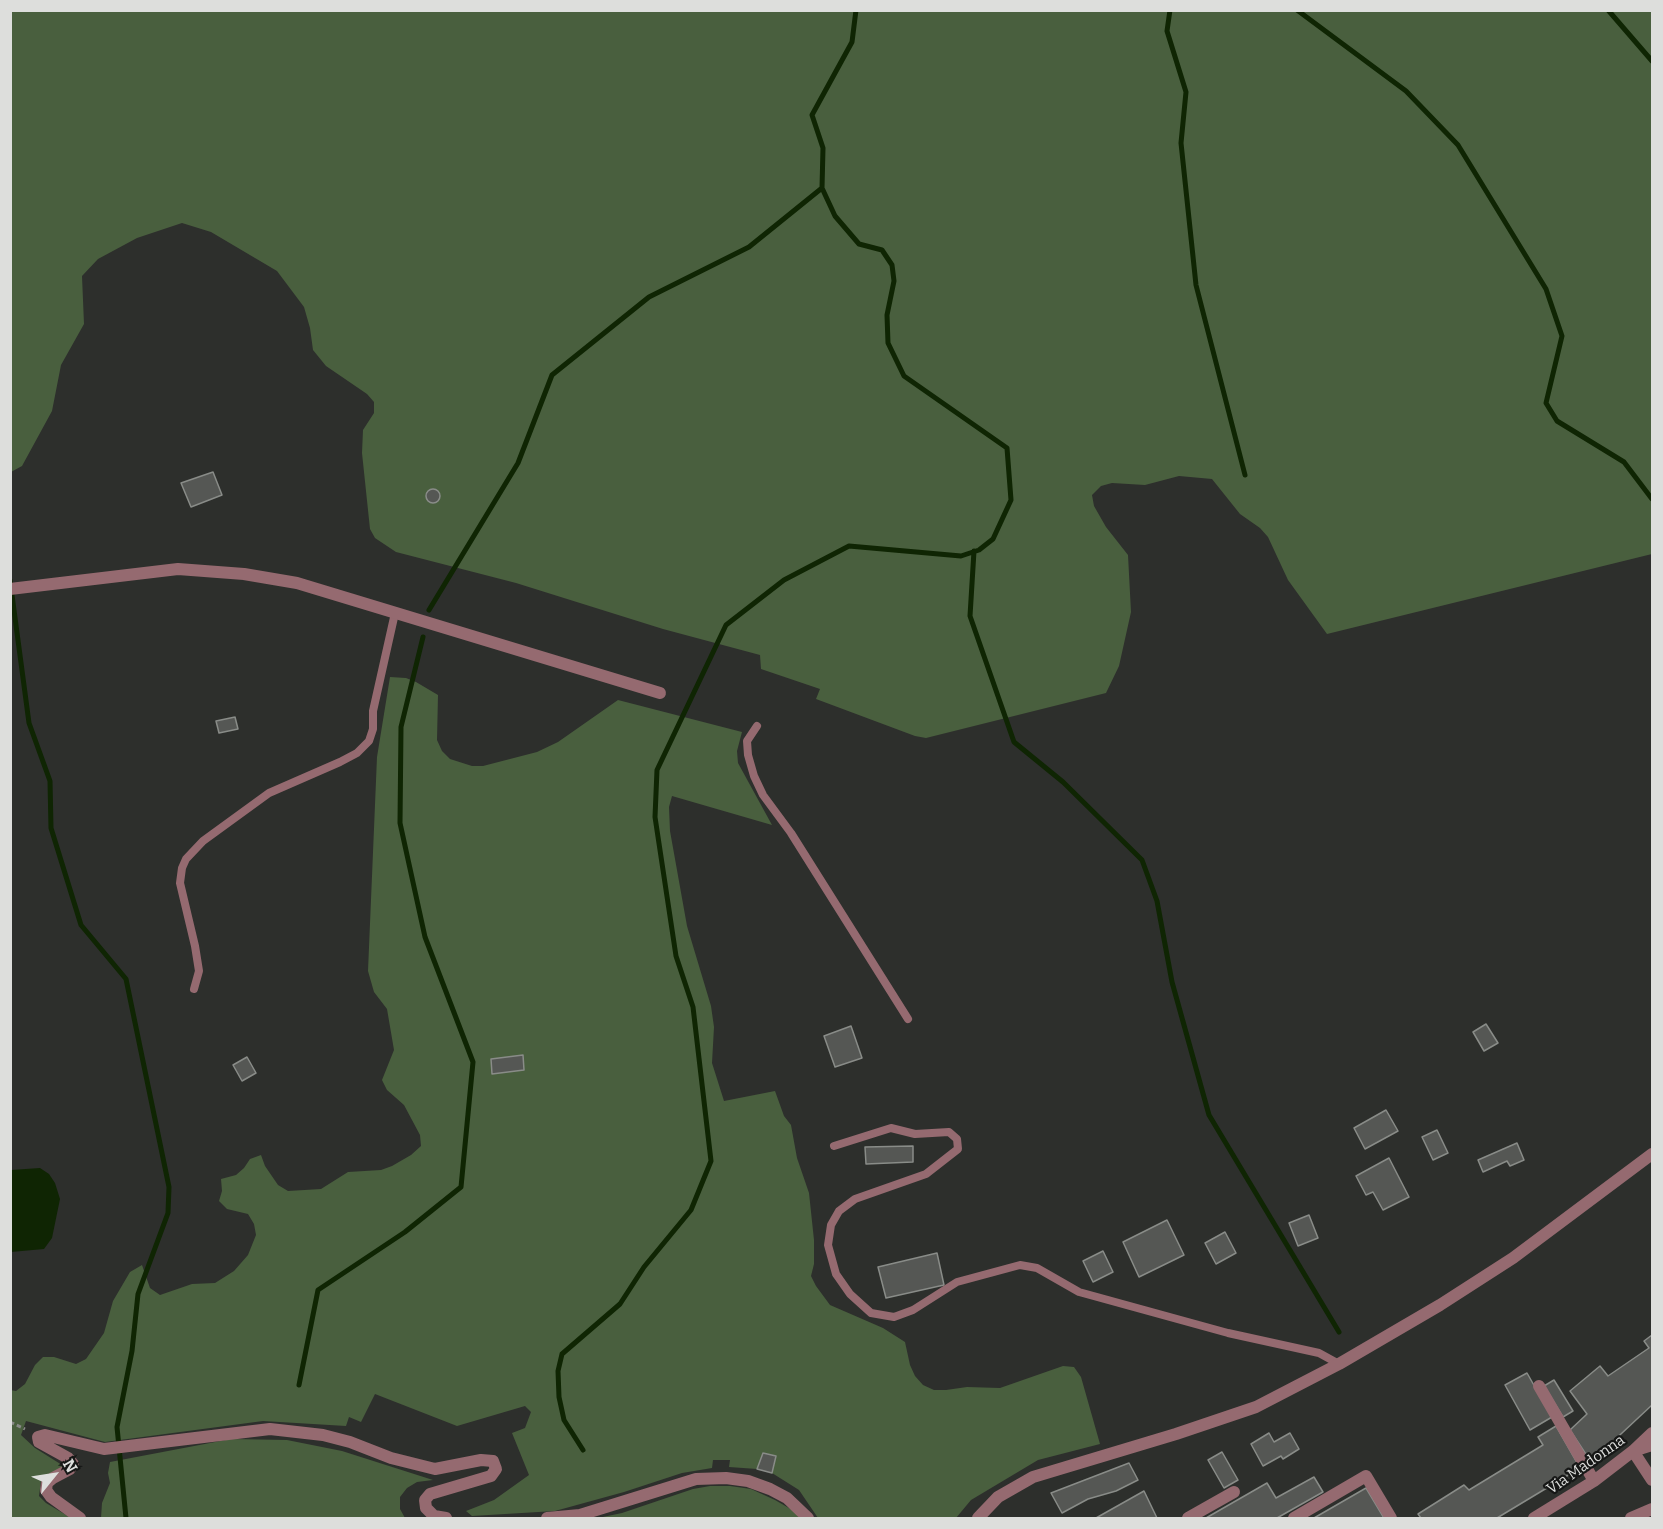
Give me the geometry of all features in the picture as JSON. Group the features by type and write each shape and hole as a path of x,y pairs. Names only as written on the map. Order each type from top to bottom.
{"street":[{"path":"10,589 178,569 244,574 297,583 660,693"},
{"path":"978,1518 999,1497 1033,1477 1176,1434 1256,1407 1339,1364 1440,1305 1514,1258 1653,1154"},
{"path":"1539,1386 1594,1481"},
{"path":"80,1518 51,1497 46,1490 47,1483 70,1469 73,1464 68,1458 39,1442 38,1437 45,1435 104,1449 270,1429 350,1442 391,1458 435,1469 481,1460 493,1461 496,1469 491,1476 430,1494 425,1500 426,1508 434,1516 446,1518"},
{"name":"Via Madonna","path":"1534,1518 1594,1481 1653,1433"},
{"path":"1653,1446 1633,1451 1653,1480"},
{"path":"1294,1518 1366,1476 1391,1518"},
{"path":"547,1518 580,1515 696,1479 726,1478 748,1481 770,1489 787,1498 808,1518"},
{"path":"1188,1518 1234,1492"},
{"path":"1630,1518 1653,1509"}],"lane":[{"path":"194,988 199,971 180,883 186,858 203,841 269,793 340,762 357,753 369,741 374,729 373,711 395,613"},
{"path":"757,726 747,741 748,755 763,795 791,833 908,1019"},
{"path":"834,1146 891,1128 915,1134 948,1132 957,1139 958,1149 926,1174 855,1199 839,1211 831,1225 828,1245 836,1274 849,1294 871,1313 894,1317 913,1310 957,1282 1020,1265 1037,1268 1079,1292 1228,1333 1319,1353 1339,1364"}],"shaded area":[{"path":"10,11 1652,11 1652,554 1327,634 1288,580 1268,537 1260,528 1240,514 1212,479 1179,476 1145,485 1112,483 1101,486 1092,495 1094,506 1106,527 1128,555 1131,612 1119,666 1106,693 926,738 915,736 816,699 820,689 761,669 760,655 663,629 516,583 396,552 375,538 370,529 362,453 363,430 374,413 374,402 367,394 326,366 313,350 304,307 277,271 211,232 182,223 137,238 98,259 82,276 84,324 61,365 52,411 22,466 11,472"},
{"path":"390,677 406,678 438,695 437,740 442,751 450,759 472,766 483,766 537,752 558,742 618,700 742,732 737,751 738,763 772,825 672,796 669,807 670,831 687,926 711,1006 714,1027 712,1063 724,1101 775,1091 784,1116 791,1125 797,1158 809,1193 814,1240 814,1264 811,1276 816,1286 830,1305 883,1328 905,1342 915,1376 923,1385 934,1390 967,1387 1000,1388 1063,1366 1074,1367 1081,1377 1100,1444 1038,1460 971,1500 956,1518 818,1518 799,1490 772,1473 776,1456 763,1453 757,1469 729,1467 730,1460 713,1460 712,1468 682,1473 555,1511 472,1516 466,1511 494,1500 529,1475 512,1433 525,1428 531,1412 525,1406 457,1426 375,1394 361,1422 349,1417 346,1426 263,1421 105,1442 26,1421 21,1435 35,1448 62,1465 62,1469 41,1481 39,1496 46,1503 71,1518 11,1518 10,1390 16,1391 25,1384 35,1365 43,1357 54,1357 76,1364 86,1359 104,1333 113,1301 130,1272 142,1265 150,1288 160,1295 192,1284 215,1283 234,1271 248,1255 256,1235 254,1224 248,1214 227,1209 219,1201 222,1191 221,1179 236,1175 250,1159 261,1155 265,1166 278,1185 288,1191 321,1189 348,1172 381,1170 392,1166 421,1146 420,1135 404,1105 387,1090 382,1080 394,1050 387,1009 374,992 368,971 377,757"},
{"path":"40,1168 49,1174 55,1183 60,1199 52,1238 44,1249 11,1252 11,1170"},
{"path":"231,1439 287,1440 342,1451 433,1480 417,1482 407,1488 400,1497 400,1509 405,1518 101,1518 102,1503 110,1483 108,1473 110,1462"},
{"path":"710,1486 751,1489 794,1511 800,1518 598,1518 622,1513 693,1489"}],"building":[{"path":"213,472 222,495 191,507 181,483"},
{"path":"433,489 438,491 440,496 438,501 433,503 428,501 426,496 428,491"},
{"path":"235,717 238,729 219,733 216,721"},
{"path":"1486,1024 1498,1043 1484,1051 1473,1032"},
{"path":"851,1026 862,1058 835,1067 824,1036"},
{"path":"523,1055 524,1070 492,1074 491,1059"},
{"path":"247,1057 256,1073 242,1081 233,1065"},
{"path":"1386,1110 1398,1131 1365,1149 1354,1128"},
{"path":"1437,1130 1448,1153 1433,1160 1422,1137"},
{"path":"1517,1143 1524,1160 1510,1166 1507,1161 1483,1172 1478,1160"},
{"path":"913,1146 913,1162 866,1164 865,1147"},
{"path":"1389,1158 1409,1197 1383,1210 1373,1192 1366,1195 1356,1176"},
{"path":"1309,1215 1318,1238 1298,1246 1289,1223"},
{"path":"1167,1220 1184,1255 1139,1277 1123,1242"},
{"path":"1225,1232 1236,1253 1216,1264 1205,1243"},
{"path":"1103,1251 1113,1272 1093,1282 1083,1261"},
{"path":"937,1253 944,1285 886,1298 878,1267"},
{"path":"1652,1335 1652,1405 1591,1462 1570,1430 1587,1414 1570,1391 1600,1366 1608,1376 1649,1348 1644,1341"},
{"path":"1527,1373 1552,1417 1530,1430 1505,1385"},
{"path":"1554,1380 1573,1411 1563,1417 1544,1386"},
{"path":"1556,1426 1580,1468 1497,1518 1421,1518 1418,1514 1464,1485 1469,1490 1543,1445 1538,1437"},
{"path":"1269,1433 1274,1442 1290,1433 1299,1449 1283,1459 1281,1456 1263,1466 1251,1444"},
{"path":"1222,1452 1238,1480 1224,1488 1208,1460"},
{"path":"763,1453 776,1456 772,1473 757,1469"},
{"path":"1129,1463 1138,1480 1116,1491 1088,1499 1062,1513 1051,1493"},
{"path":"1314,1477 1323,1492 1277,1518 1206,1518 1267,1483 1276,1498"},
{"path":"1366,1488 1384,1518 1314,1518"},
{"path":"1144,1491 1157,1518 1096,1518"}],"waterway":[{"path":"583,1450 564,1420 559,1397 558,1371 562,1354 620,1304 644,1267 691,1210 711,1161 693,1007 676,956 655,817 657,770 726,625 784,580 849,546 961,556 979,550 993,539 1011,500 1007,448 904,376 888,343 887,315 894,281 892,265 882,250 859,244 835,216 822,188 823,148 812,115 852,42 856,10"},
{"path":"1170,10 1167,31 1186,92 1181,143 1196,285 1245,475"},
{"path":"1297,10 1406,91 1458,145 1546,289 1562,336 1546,403 1557,421 1624,462 1652,499"},
{"path":"1608,10 1652,61"},
{"path":"429,610 518,463 552,375 649,297 749,247 822,188"},
{"path":"974,551 970,616 1014,742 1063,782 1142,860 1157,901 1172,982 1209,1115 1339,1332"},
{"path":"10,580 29,723 50,781 51,828 81,925 126,979 169,1187 168,1213 138,1294 132,1351 117,1427 126,1518"},
{"path":"299,1385 318,1290 405,1232 461,1187 473,1062 425,937 400,823 401,727 423,637"}]}
